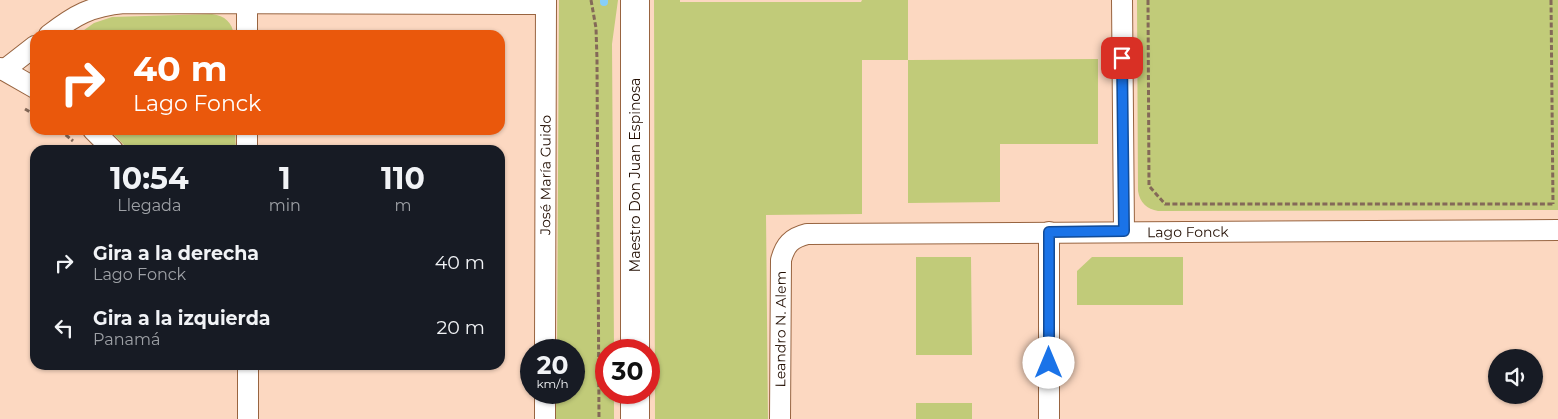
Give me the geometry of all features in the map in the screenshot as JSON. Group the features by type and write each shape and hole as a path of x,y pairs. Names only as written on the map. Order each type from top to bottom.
{"main road":[{"name":"Maestro Don Juan Espinosa","path":"635,0 635,339"},
{"path":"635,404 635,419"}],"street":[{"path":"1122,0 1124,231"},
{"path":"247,2 247,30"},
{"path":"56,30 79,13 108,4 546,2"},
{"name":"José María Guido","path":"545,339 546,2"},
{"path":"30,49 2,69 30,85"},
{"path":"98,135 108,145"},
{"name":"Lago Fonck","path":"789,241 797,236 816,233 1124,231 1555,220"},
{"path":"1049,232 1049,419"},
{"name":"Leandro N. Alem","path":"780,419 780,260 783,249 789,241"},
{"path":"248,370 248,419"},
{"path":"545,404 545,419"}],"path":[{"path":"591,0 596,28 598,60 599,419"},
{"path":"1148,0 1149,186 1165,204 1553,204"},
{"path":"1551,0 1553,204 1555,220"},
{"path":"1164,210 1165,204"}],"green space":[{"path":"559,0 618,0 612,44 614,339 595,339 595,404 614,404 614,419 556,419 556,404 585,404 585,339 557,339"},
{"path":"654,0 680,0 680,2 861,2 862,0 908,0 908,60 862,60 862,214 766,215 768,419 655,419 655,404 660,404 660,339 655,339"},
{"path":"1137,0 1558,0 1558,210 1158,211 1151,209 1142,202 1138,191"},
{"path":"212,14 227,20 233,30 84,30 94,23 112,17"},
{"path":"1098,59 1098,144 1000,144 1000,202 908,203 908,60"},
{"path":"114,135 235,135 236,145 124,145"},
{"path":"916,257 971,257 972,355 916,355"},
{"path":"1092,257 1183,257 1183,305 1077,305 1077,271"},
{"path":"916,403 972,403 972,419 916,419"}],"route":[{"path":"1049,363 1049,232 1124,231 1122,58"}]}
